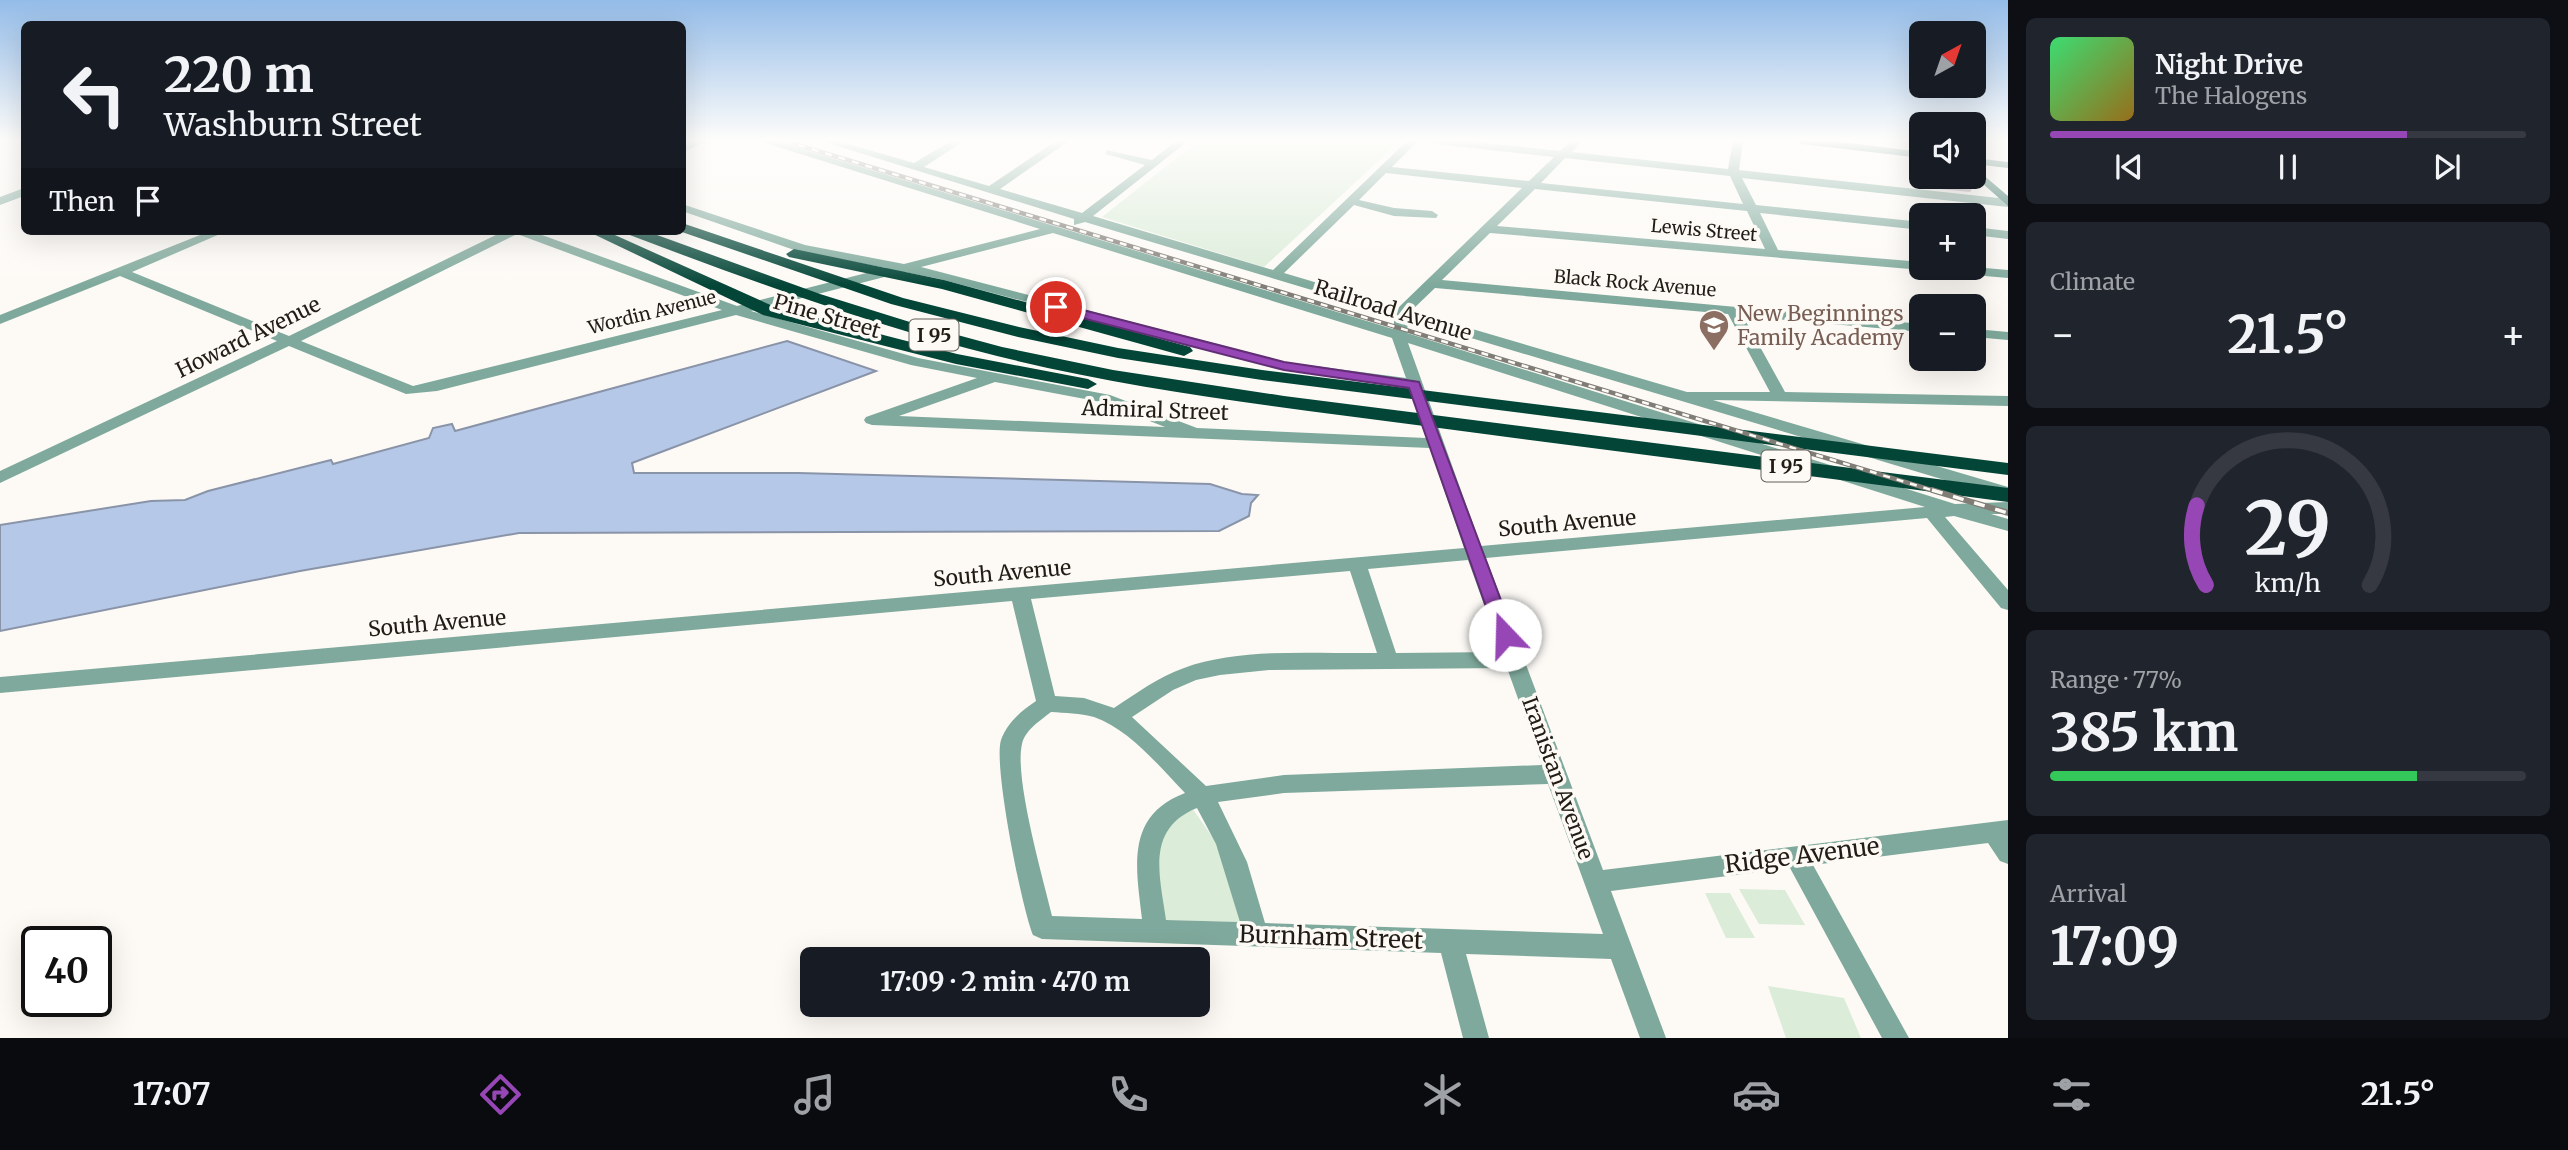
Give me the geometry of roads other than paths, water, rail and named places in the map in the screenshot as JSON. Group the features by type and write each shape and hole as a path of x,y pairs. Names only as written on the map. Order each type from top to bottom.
{"highway":[{"path":"686,215 800,255 893,271 1128,337 1204,355 1632,422"},
{"name":"I 95","path":"686,228 897,301 986,325 1085,346 1238,372 2008,469"},
{"path":"603,235 756,306 829,328 1000,369 1097,386 1246,405 1563,438"},
{"name":"I 95","path":"643,235 850,310 938,336 1033,359 1223,394 2008,494"},
{"path":"1762,437 1895,446 2008,458"}],"main road":[{"path":"1994,189 2008,203"}],"street":[{"name":"Railroad Avenue","path":"924,189 2008,525"},
{"name":"Wordin Avenue","path":"119,271 411,391 736,312 1054,229 1067,228 1120,189"},
{"path":"1275,275 1364,189"},
{"path":"1402,312 1526,189"},
{"path":"1573,189 1909,225"},
{"path":"1742,189 1774,254"},
{"path":"1891,189 2008,203"},
{"name":"Railroad Avenue","path":"991,190 2008,494"},
{"path":"0,201 21,193"},
{"path":"1351,201 1394,212 1432,215"},
{"path":"686,208 802,248 893,271 941,275 1284,366 1414,384"},
{"name":"Lewis Street","path":"1485,229 1909,265"},
{"path":"1986,232 2008,235"},
{"path":"0,320 212,235"},
{"name":"Howard Avenue","path":"0,478 509,235"},
{"name":"Pine Street","path":"528,235 736,312 916,362 1105,398 1194,433"},
{"path":"1986,272 2008,274"},
{"name":"Black Rock Avenue","path":"1429,283 1909,327"},
{"path":"1733,311 1779,395"},
{"name":"Iranistan Avenue","path":"1402,312 1399,337 1414,384 1653,1038"},
{"path":"1986,334 2008,336"},
{"name":"Admiral Street","path":"993,377 872,420 1436,443"},
{"path":"1674,395 2008,401"},
{"path":"1131,430 1137,415 1132,408"},
{"name":"South Avenue","path":"0,685 1356,562 1475,554 1954,510 2008,508"},
{"path":"1933,513 2008,603"},
{"path":"1356,562 1389,661"},
{"path":"1020,594 1047,704 1078,703 1116,717 1136,731 1202,797 1241,876 1256,935"},
{"path":"1116,717 1158,689 1192,673 1220,667 1269,662 1514,660"},
{"name":"Burnham Street","path":"1047,704 1024,720 1010,744 1010,771 1042,927 1620,947"},
{"path":"1156,931 1148,862 1151,835 1166,814 1202,797 1250,786 1558,774"},
{"path":"2001,831 2008,854"},
{"name":"Ridge Avenue","path":"1595,882 2001,831"},
{"path":"1795,855 1896,1038"},
{"path":"1450,940 1476,1038"}],"water":[{"path":"787,341 876,371 632,463 634,473 798,473 1210,484 1242,494 1258,495 1251,503 1249,516 1219,531 519,533 300,571 0,631 0,525 151,501 185,500 208,491 331,460 333,464 429,438 433,428 452,424 455,431"}],"railway":[{"path":"944,189 1938,492"},
{"path":"1932,490 2008,513"}],"place":[{"name":"New Beginnings Family Academy","path":"1714,352"}]}
